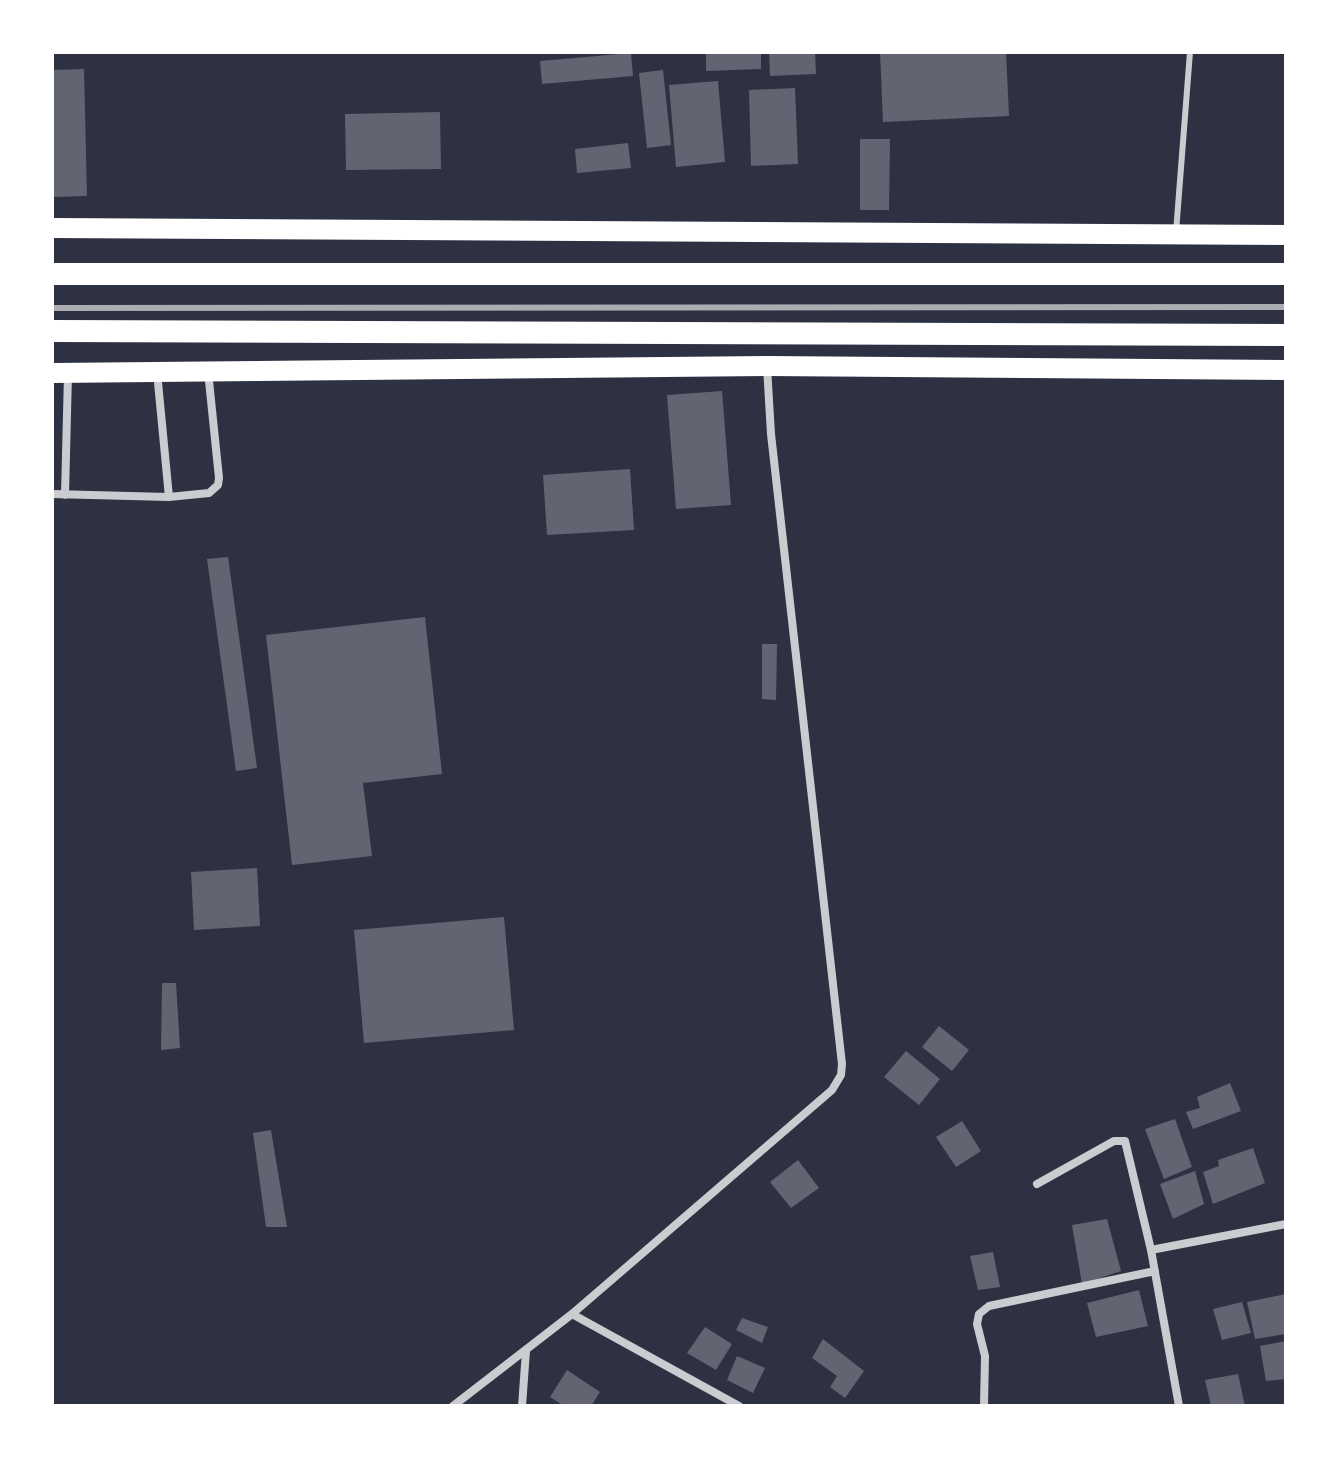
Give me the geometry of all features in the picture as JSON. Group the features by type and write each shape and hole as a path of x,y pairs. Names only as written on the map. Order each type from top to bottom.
{"highway":[{"path":"52,274 1286,274"},
{"path":"52,331 1286,335"}],"main road":[{"path":"52,228 1286,235"},
{"path":"60,373 767,366 1286,370"}],"street":[{"path":"453,1406 572,1314 832,1090 841,1075 839,1032 771,434 767,366"},
{"path":"52,494 169,497 209,493 218,485 208,370"},
{"path":"157,371 169,497"},
{"path":"60,373 65,495"},
{"path":"1037,1184 1114,1141 1125,1141 1151,1250 1179,1406"},
{"path":"1151,1250 1286,1224"},
{"path":"984,1406 985,1356 977,1324 979,1314 989,1306 1155,1271"},
{"path":"572,1314 739,1406"},
{"path":"522,1406 526,1351"}],"lane":[{"path":"1176,234 1190,52"}],"building":[{"path":"706,52 761,52 761,69 706,71"},
{"path":"769,52 815,52 816,74 770,76"},
{"path":"880,52 1006,52 1009,116 883,122"},
{"path":"631,53 633,76 542,84 540,61"},
{"path":"84,69 87,196 52,197 52,70"},
{"path":"663,70 671,145 647,148 639,73"},
{"path":"718,81 725,162 676,167 669,85"},
{"path":"795,88 798,164 751,166 749,90"},
{"path":"440,112 441,169 346,170 345,114"},
{"path":"860,139 890,139 889,210 860,210"},
{"path":"628,143 631,168 577,173 575,149"},
{"path":"722,391 731,505 676,509 667,395"},
{"path":"630,469 634,530 547,535 543,475"},
{"path":"228,557 257,768 236,771 207,559"},
{"path":"425,617 442,774 363,783 372,856 292,865 266,635"},
{"path":"762,644 777,644 776,700 762,699"},
{"path":"257,868 260,926 194,930 191,872"},
{"path":"504,917 514,1030 364,1043 354,930"},
{"path":"162,983 176,983 180,1048 161,1050"},
{"path":"939,1026 969,1050 952,1071 922,1047"},
{"path":"906,1051 940,1079 919,1105 884,1077"},
{"path":"1230,1083 1241,1111 1193,1129 1186,1112 1200,1108 1197,1097"},
{"path":"1175,1119 1192,1167 1164,1179 1145,1129"},
{"path":"962,1121 981,1151 956,1167 936,1137"},
{"path":"271,1130 287,1227 266,1227 253,1133"},
{"path":"1253,1148 1265,1183 1213,1204 1203,1172 1219,1166 1218,1160"},
{"path":"798,1160 819,1188 791,1208 770,1182"},
{"path":"1195,1171 1204,1204 1173,1219 1160,1184"},
{"path":"1107,1219 1121,1271 1082,1284 1072,1225"},
{"path":"993,1252 1000,1287 978,1290 970,1256"},
{"path":"1139,1290 1148,1326 1096,1337 1087,1303"},
{"path":"1286,1294 1286,1334 1255,1339 1247,1302"},
{"path":"1242,1302 1251,1333 1222,1340 1213,1309"},
{"path":"742,1318 768,1327 762,1343 736,1330"},
{"path":"705,1327 732,1344 716,1370 687,1353"},
{"path":"823,1339 864,1371 845,1398 830,1387 837,1376 812,1358"},
{"path":"1286,1341 1286,1379 1266,1381 1260,1346"},
{"path":"737,1356 765,1368 753,1393 727,1380"},
{"path":"567,1370 600,1392 591,1406 564,1406 550,1397"},
{"path":"1238,1374 1245,1406 1211,1406 1205,1380"}],"railway":[{"path":"52,308 1286,307"}]}
